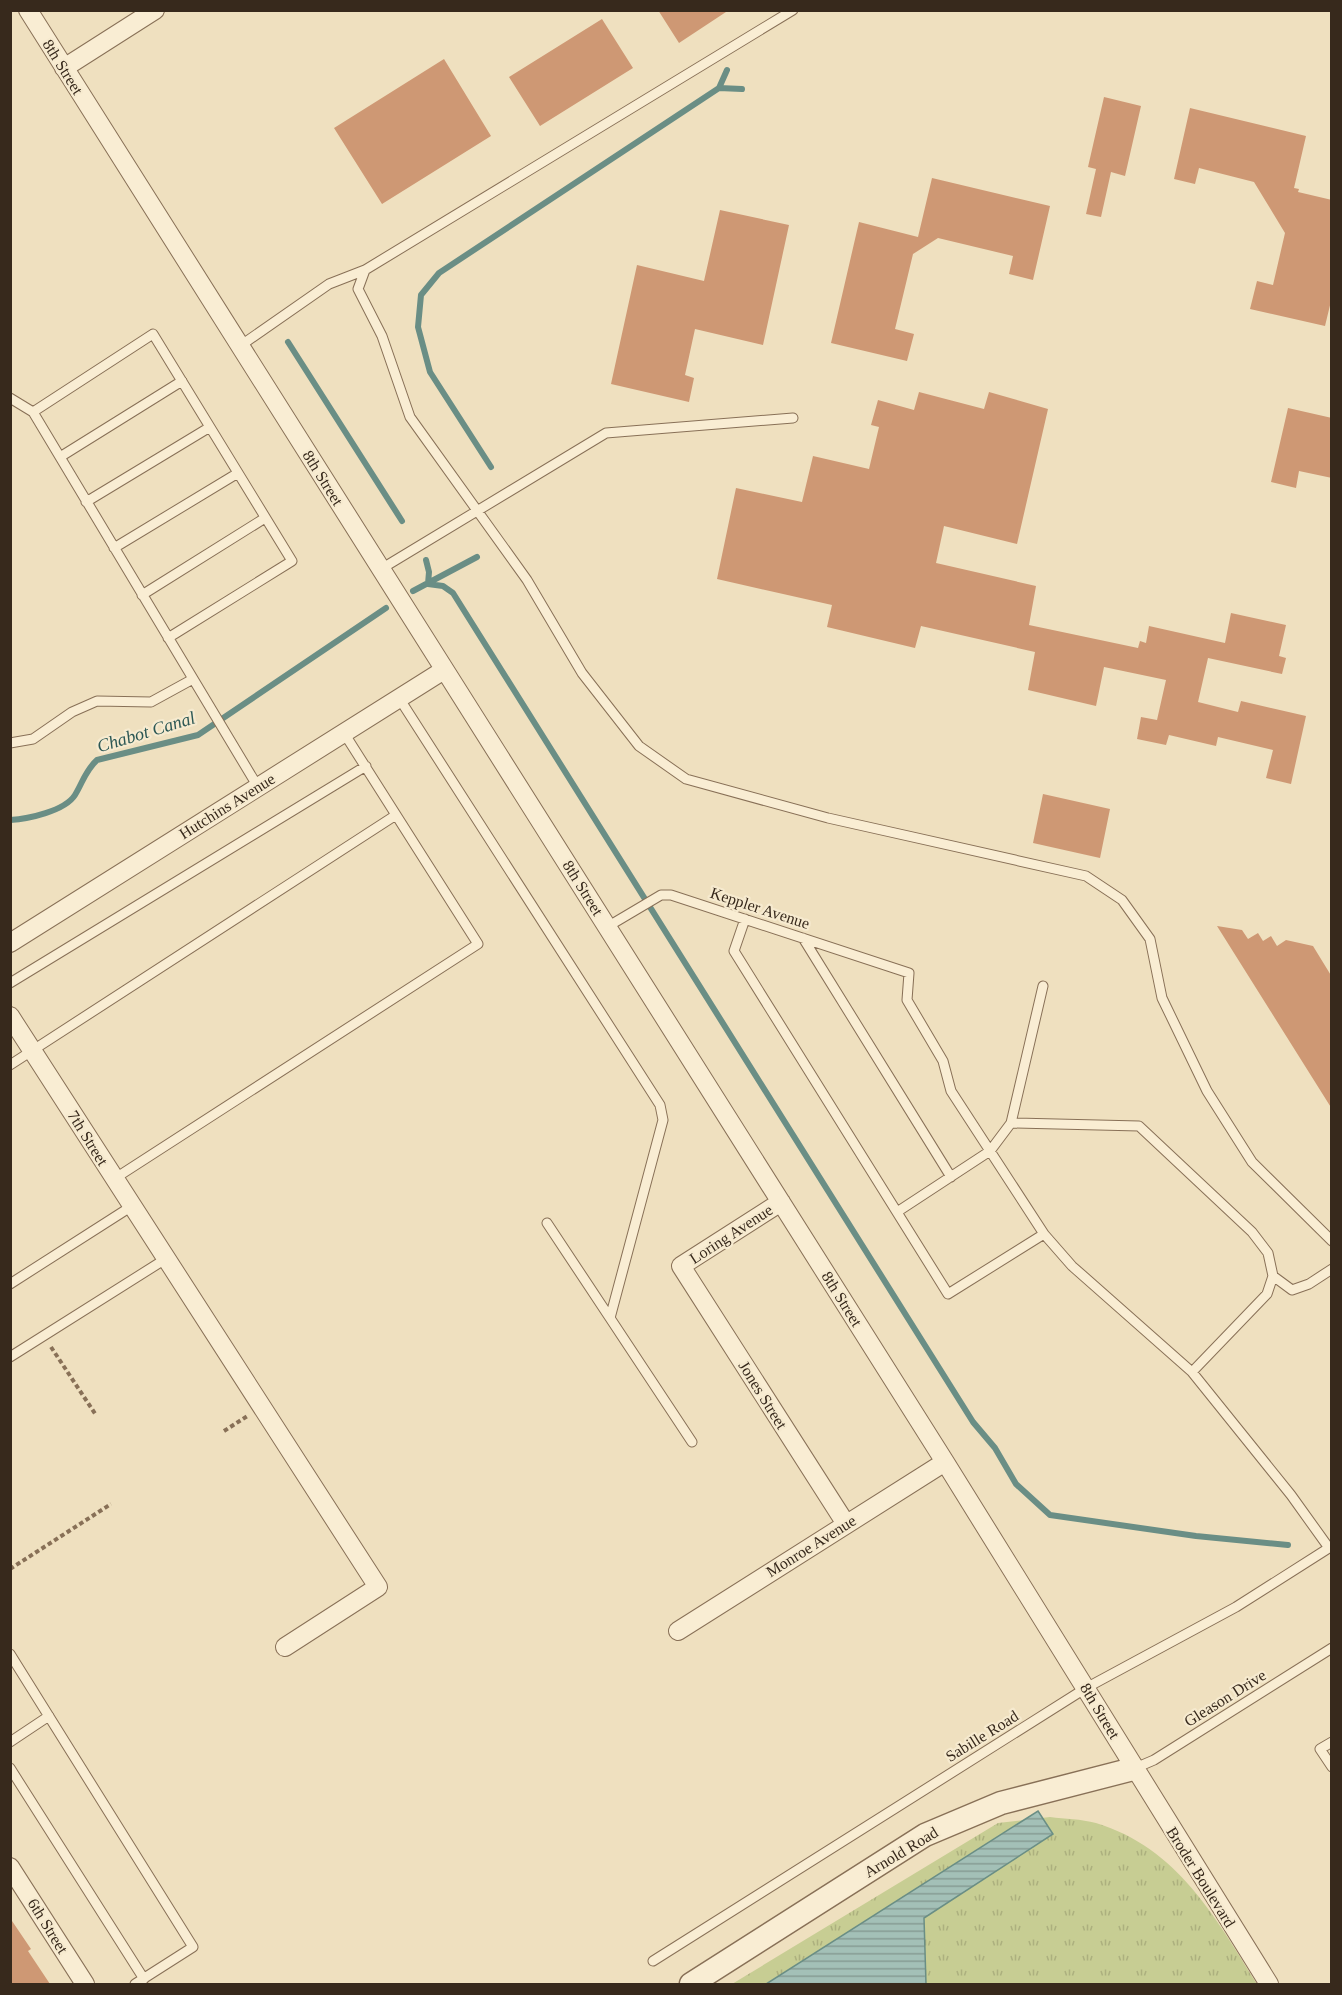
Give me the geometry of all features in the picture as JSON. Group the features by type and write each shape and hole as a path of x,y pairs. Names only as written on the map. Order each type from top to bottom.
{"street":[{"name":"8th Street","path":"28,10 945,1461 1086,1688 1133,1769"},
{"path":"64,68 155,10"},
{"name":"Hutchins Avenue","path":"10,943 444,670"},
{"name":"7th Street","path":"10,1016 378,1587 285,1647"},
{"name":"Loring Avenue","path":"681,1266 780,1202"},
{"name":"Jones Street","path":"681,1266 846,1524"},
{"name":"Monroe Avenue","path":"678,1631 945,1461"},
{"name":"Arnold Road","path":"691,1984 925,1835 1001,1803 1133,1769"},
{"name":"Broder Boulevard","path":"1133,1769 1269,1984"},
{"name":"6th Street","path":"10,1867 85,1984"}],"lane":[{"path":"240,346 329,284 365,270 793,10"},
{"path":"365,270 358,289 382,336 410,417 527,580 582,673 639,746 686,779 828,818 1086,876 1122,900 1150,939 1162,998 1207,1091 1252,1162 1332,1241"},
{"path":"33,412 153,334 292,561 168,638"},
{"path":"60,457 182,381"},
{"path":"10,398 33,412 258,787"},
{"path":"381,569 476,509 606,433 793,418"},
{"path":"86,502 210,427"},
{"path":"114,548 238,474"},
{"path":"142,595 265,518"},
{"path":"10,743 33,739 72,712 98,701 151,702 193,679"},
{"path":"399,698 660,1105 663,1120 610,1318"},
{"path":"114,1179 478,944 344,733"},
{"path":"10,983 366,766"},
{"path":"10,1065 396,815"},
{"name":"Keppler Avenue","path":"608,927 655,898 671,895 909,973 907,1000 943,1061 951,1090 990,1151"},
{"path":"745,919 734,951 948,1294 1044,1234"},
{"path":"803,938 951,1177"},
{"path":"897,1212 990,1151 1011,1123 1043,986"},
{"path":"1011,1123 1139,1126 1252,1232 1268,1253 1273,1276 1267,1294 1192,1372"},
{"path":"990,1151 1044,1234 1072,1266 1192,1372 1330,1547"},
{"path":"10,1284 132,1206"},
{"path":"547,1223 692,1442"},
{"path":"10,1357 167,1258"},
{"path":"1273,1276 1292,1290 1309,1284 1332,1269"},
{"name":"Sabille Road","path":"653,1961 1086,1688 1236,1607 1330,1547"},
{"name":"Gleason Drive","path":"1133,1769 1154,1760 1332,1648"},
{"path":"10,1654 193,1947 140,1982 10,1768"},
{"path":"10,1742 49,1716"},
{"path":"1332,1742 1320,1749 1332,1767"}],"path":[{"path":"43,1337 96,1415"},
{"path":"224,1431 262,1407"},
{"path":"10,1569 111,1504"}],"green space":[{"path":"1050,1817 1096,1823 1125,1834 1150,1849 1192,1888 1226,1934 1257,1984 732,1984 998,1823"}],"water":[{"path":"1038,1811 1053,1834 924,1918 926,1984 766,1984"}],"building":[{"path":"658,10 729,10 679,43"},
{"path":"602,19 633,68 540,126 509,77"},
{"path":"444,59 491,136 382,204 334,128"},
{"path":"1104,97 1141,106 1125,176 1111,172 1101,217 1086,214 1096,169 1088,167"},
{"path":"1190,108 1306,136 1294,188 1299,189 1298,192 1332,200 1332,297 1325,326 1250,309 1257,281 1273,285 1285,233 1254,182 1199,168 1195,184 1174,179"},
{"path":"932,178 1050,206 1033,280 1009,274 1013,256 938,238 913,254 895,329 914,334 907,361 831,343 859,222 918,237"},
{"path":"720,210 789,225 763,345 695,329 685,375 694,378 689,402 611,384 637,265 704,281"},
{"path":"919,392 984,409 989,392 1048,409 1017,544 944,526 936,563 1036,586 1029,625 1138,648 1140,641 1146,643 1149,626 1225,643 1231,613 1286,625 1279,656 1286,658 1282,674 1208,658 1198,702 1238,712 1241,701 1306,716 1291,784 1266,778 1273,750 1218,737 1216,746 1169,735 1166,745 1137,739 1141,717 1157,720 1166,680 1104,667 1096,706 1028,690 1035,652 921,626 915,648 827,627 832,605 717,579 736,488 802,502 813,456 869,469 879,427 871,425 878,400 914,410"},
{"path":"1288,408 1332,418 1332,478 1299,471 1296,488 1271,482"},
{"path":"1043,794 1110,809 1100,858 1033,843"},
{"path":"1217,926 1242,930 1248,939 1258,933 1263,941 1271,936 1277,946 1286,940 1313,946 1332,977 1332,1109"},
{"path":"10,1918 31,1949 28,1951 50,1984 10,1984"}],"waterway":[{"path":"719,88 727,70"},
{"path":"491,467 430,372 418,327 421,295 439,273 719,88 742,89"},
{"path":"288,342 402,521"},
{"path":"413,591 477,557"},
{"path":"426,560 429,572 428,584"},
{"path":"428,584 443,586 453,593 973,1422 995,1448 1016,1484 1050,1515 1196,1536 1288,1545"},
{"name":"Chabot Canal","path":"10,820 36,816 63,806 75,795 87,772 97,760 198,735 386,608"}]}
